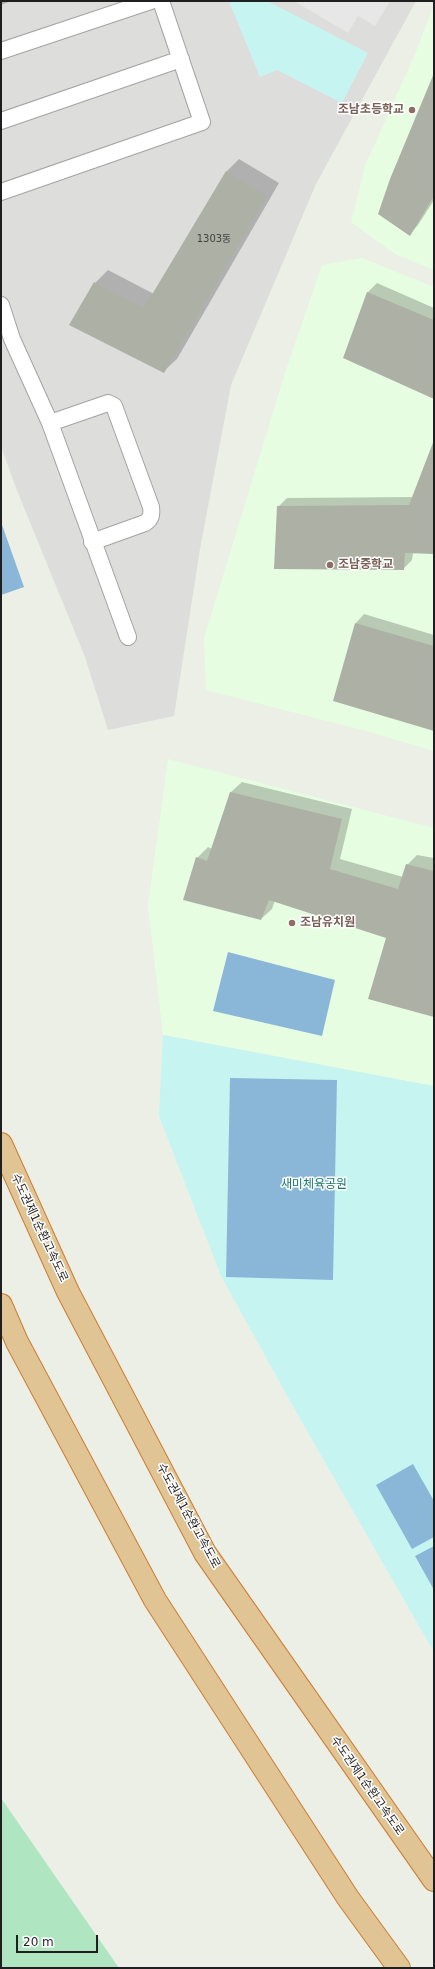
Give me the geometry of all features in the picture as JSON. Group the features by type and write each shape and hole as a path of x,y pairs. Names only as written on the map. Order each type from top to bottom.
{"highway":[{"name":"수도권제1순환고속도로","path":"1,1144 68,1292 205,1553 378,1803 434,1880"},
{"path":"1,1305 17,1342 154,1600 348,1898 399,1968"}],"lane":[{"path":"1,52 151,1"},
{"path":"1,192 202,122 161,1"},
{"path":"1,121 181,59"},
{"path":"1,306 12,339 50,423 92,542 128,637"},
{"path":"50,423 111,403 114,406 151,507 152,514 150,520 145,523 92,542"}],"shaded area":[{"path":"1,1 416,1 316,184 231,385 200,549 174,716 108,730 85,657 16,488 1,446"},
{"path":"294,1 390,1 375,26 358,16 348,33"},
{"name":"조남초등학교","path":"434,5 434,270 395,254 351,222 365,166 415,54"},
{"name":"조남중학교","path":"362,258 434,287 434,751 366,731 206,690 204,638 285,373 322,265"},
{"name":"조남유치원","path":"168,759 434,828 434,1086 163,1035 148,905"},
{"path":"1,1798 119,1968 1,1968"}],"green space":[{"path":"231,1 267,1 368,53 342,103 277,70 260,77 230,4"},
{"path":"1,522 24,587 1,595"},
{"path":"228,952 335,980 322,1036 213,1011"},
{"name":"새미체육공원","path":"163,1035 434,1086 434,1652 295,1410 221,1276 159,1116"},
{"path":"230,1078 337,1080 333,1280 226,1277"},
{"path":"413,1464 434,1501 434,1537 412,1549 376,1485"},
{"path":"434,1546 434,1590 415,1556"}],"building":[{"path":"1,1 11,1 1,5"},
{"path":"434,73 434,196 410,236 378,214 390,179"},
{"path":"226,171 267,196 164,373 69,325 94,282 144,308"},
{"path":"367,292 434,320 434,399 343,358"},
{"path":"434,440 434,554 405,553 404,570 274,569 277,506 409,505"},
{"path":"355,623 434,646 434,731 333,701"},
{"path":"230,792 342,819 330,869 398,889 406,864 434,871 434,1017 368,999 386,938 269,900 261,920 183,900 196,857 207,861"}],"place":[{"name":"조남초등학교","path":"412,110"},
{"name":"조남중학교","path":"330,565"},
{"name":"조남유치원","path":"292,923"}]}
